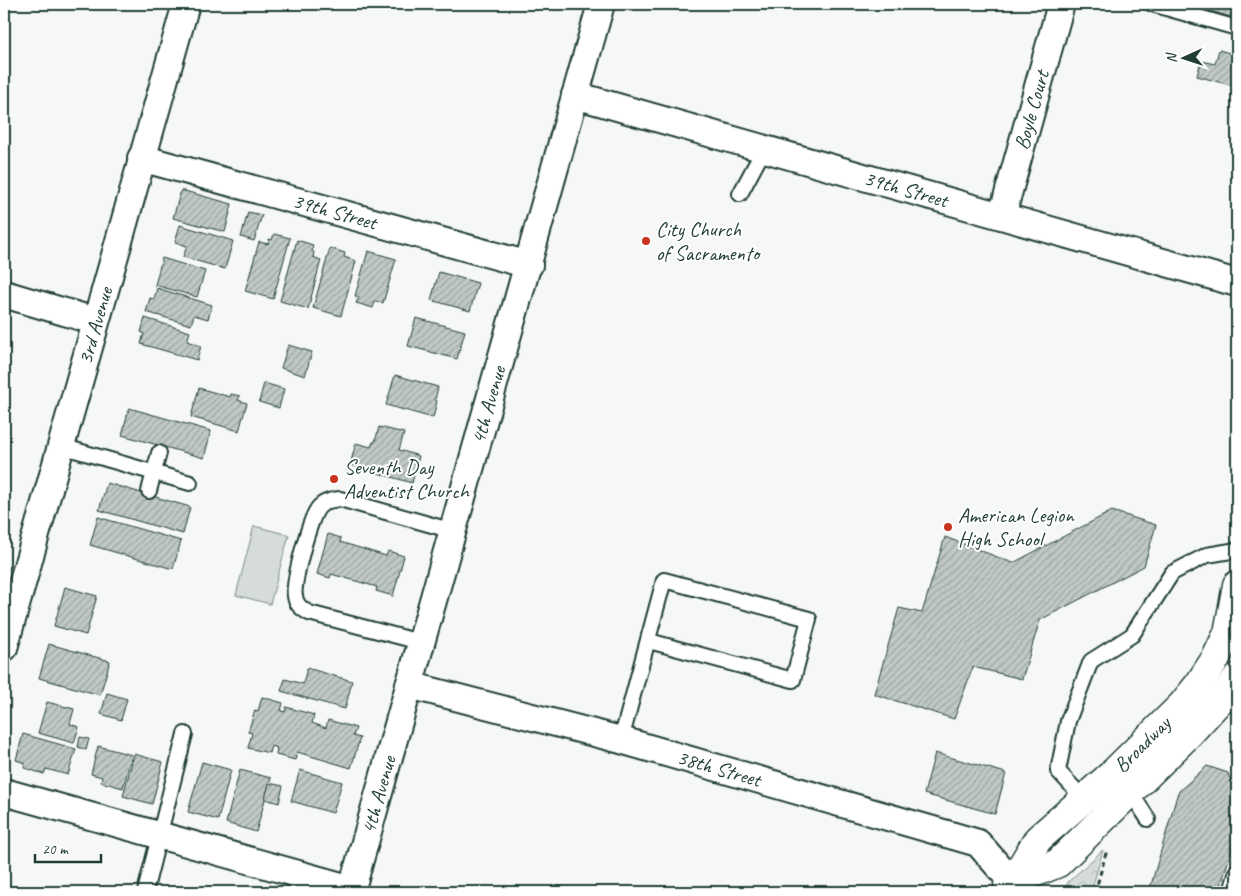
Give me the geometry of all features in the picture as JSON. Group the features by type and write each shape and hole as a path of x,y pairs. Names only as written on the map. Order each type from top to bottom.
{"main road":[{"name":"Broadway","path":"1011,889 1038,839 1111,775 1182,705 1200,684 1216,658 1228,633 1237,585"},
{"name":"Broadway","path":"1011,889 1058,863 1098,826 1204,719 1237,678"}],"street":[{"name":"3rd Avenue","path":"4,648 186,4"},
{"name":"4th Avenue","path":"351,891 601,4"},
{"name":"Boyle Court","path":"1002,216 1061,4"},
{"name":"39th Street","path":"575,95 1237,283"},
{"name":"39th Street","path":"141,158 528,265"},
{"path":"4,294 95,321"},
{"name":"38th Street","path":"409,685 621,740 978,843 1011,889"},
{"path":"4,792 351,891"}],"lane":[{"path":"1152,4 1237,28"},
{"path":"740,194 764,148"},
{"path":"61,446 190,483"},
{"path":"149,491 159,453"},
{"path":"420,642 303,610 296,602 294,595 297,572 315,512 328,501 340,499 453,531"},
{"path":"1083,798 1058,771 1068,720 1091,661 1132,634 1172,574 1207,556 1237,550"},
{"path":"621,740 664,580 809,619 793,680 649,641"},
{"path":"145,892 185,734"},
{"path":"1132,793 1148,819"},
{"path":"1231,892 1237,871"}],"path":[{"path":"1095,892 1110,841 1098,826"}],"green space":[{"path":"254,526 289,535 270,604 236,595"},
{"path":"1103,850 1091,892 1065,892 1068,882"}],"building":[{"path":"1186,4 1237,4 1237,19"},
{"path":"1219,50 1237,55 1237,87 1197,76 1201,61 1215,64"},
{"path":"181,190 232,204 225,232 173,218"},
{"path":"248,212 262,215 254,241 241,237"},
{"path":"180,225 233,241 225,269 183,257 187,246 175,242"},
{"path":"274,234 290,238 273,299 245,291 259,242 268,244 269,239 272,240"},
{"path":"297,240 313,245 313,257 321,260 308,309 280,301"},
{"path":"330,248 345,253 344,257 356,261 341,316 313,308"},
{"path":"368,251 396,259 383,303 375,301 373,308 356,303 359,297 355,296"},
{"path":"162,258 205,271 197,297 155,285"},
{"path":"439,272 478,283 470,311 431,300"},
{"path":"157,288 212,305 208,319 194,315 191,325 146,312 150,298 154,299"},
{"path":"145,318 190,332 187,341 201,346 197,360 141,344 144,333 141,332"},
{"path":"416,318 465,331 457,359 408,346"},
{"path":"288,345 312,352 305,376 281,368"},
{"path":"395,375 438,387 433,418 386,405"},
{"path":"264,383 284,389 279,408 259,402"},
{"path":"199,388 230,397 231,394 240,396 238,400 247,403 239,431 191,417"},
{"path":"129,408 211,431 204,458 122,435"},
{"path":"379,427 404,433 399,450 419,456 412,483 350,465 356,443 371,447 373,442 375,442"},
{"path":"107,483 190,507 183,534 99,510"},
{"path":"1112,511 1156,525 1144,566 1040,620 1022,679 973,667 954,719 874,694 899,608 922,613 945,537 1013,563"},
{"path":"98,517 181,541 173,569 90,545"},
{"path":"328,534 341,538 340,542 386,556 388,551 404,556 393,596 376,591 377,587 331,574 330,578 317,574"},
{"path":"65,587 97,596 86,635 54,626"},
{"path":"49,644 110,661 100,695 39,678"},
{"path":"307,668 352,681 345,709 281,691 285,679 303,684"},
{"path":"107,693 127,699 121,720 101,714"},
{"path":"262,697 283,703 281,711 285,712 286,707 314,715 312,723 326,728 328,720 356,728 353,736 360,738 351,768 297,752 295,760 276,755 277,748 271,746 269,753 248,748 252,733 248,732 255,710 258,711"},
{"path":"47,702 74,709 70,724 79,727 74,743 38,733"},
{"path":"23,734 76,749 68,775 46,769 44,774 24,768 25,763 16,760"},
{"path":"80,737 89,739 86,750 78,747"},
{"path":"98,746 132,755 123,788 101,782 102,777 91,774"},
{"path":"935,753 1006,773 995,814 924,794"},
{"path":"134,754 163,762 152,804 123,796"},
{"path":"202,762 231,770 218,820 188,812"},
{"path":"1207,766 1228,773 1234,791 1237,792 1237,831 1219,892 1149,892 1178,792"},
{"path":"240,770 271,778 256,832 226,823"},
{"path":"300,770 342,782 333,813 291,801"},
{"path":"269,783 283,786 279,803 265,799"}],"place":[{"name":"City Church of Sacramento","path":"646,241"},
{"name":"Seventh Day Adventist Church","path":"334,479"},
{"name":"American Legion High School","path":"948,527"}]}
